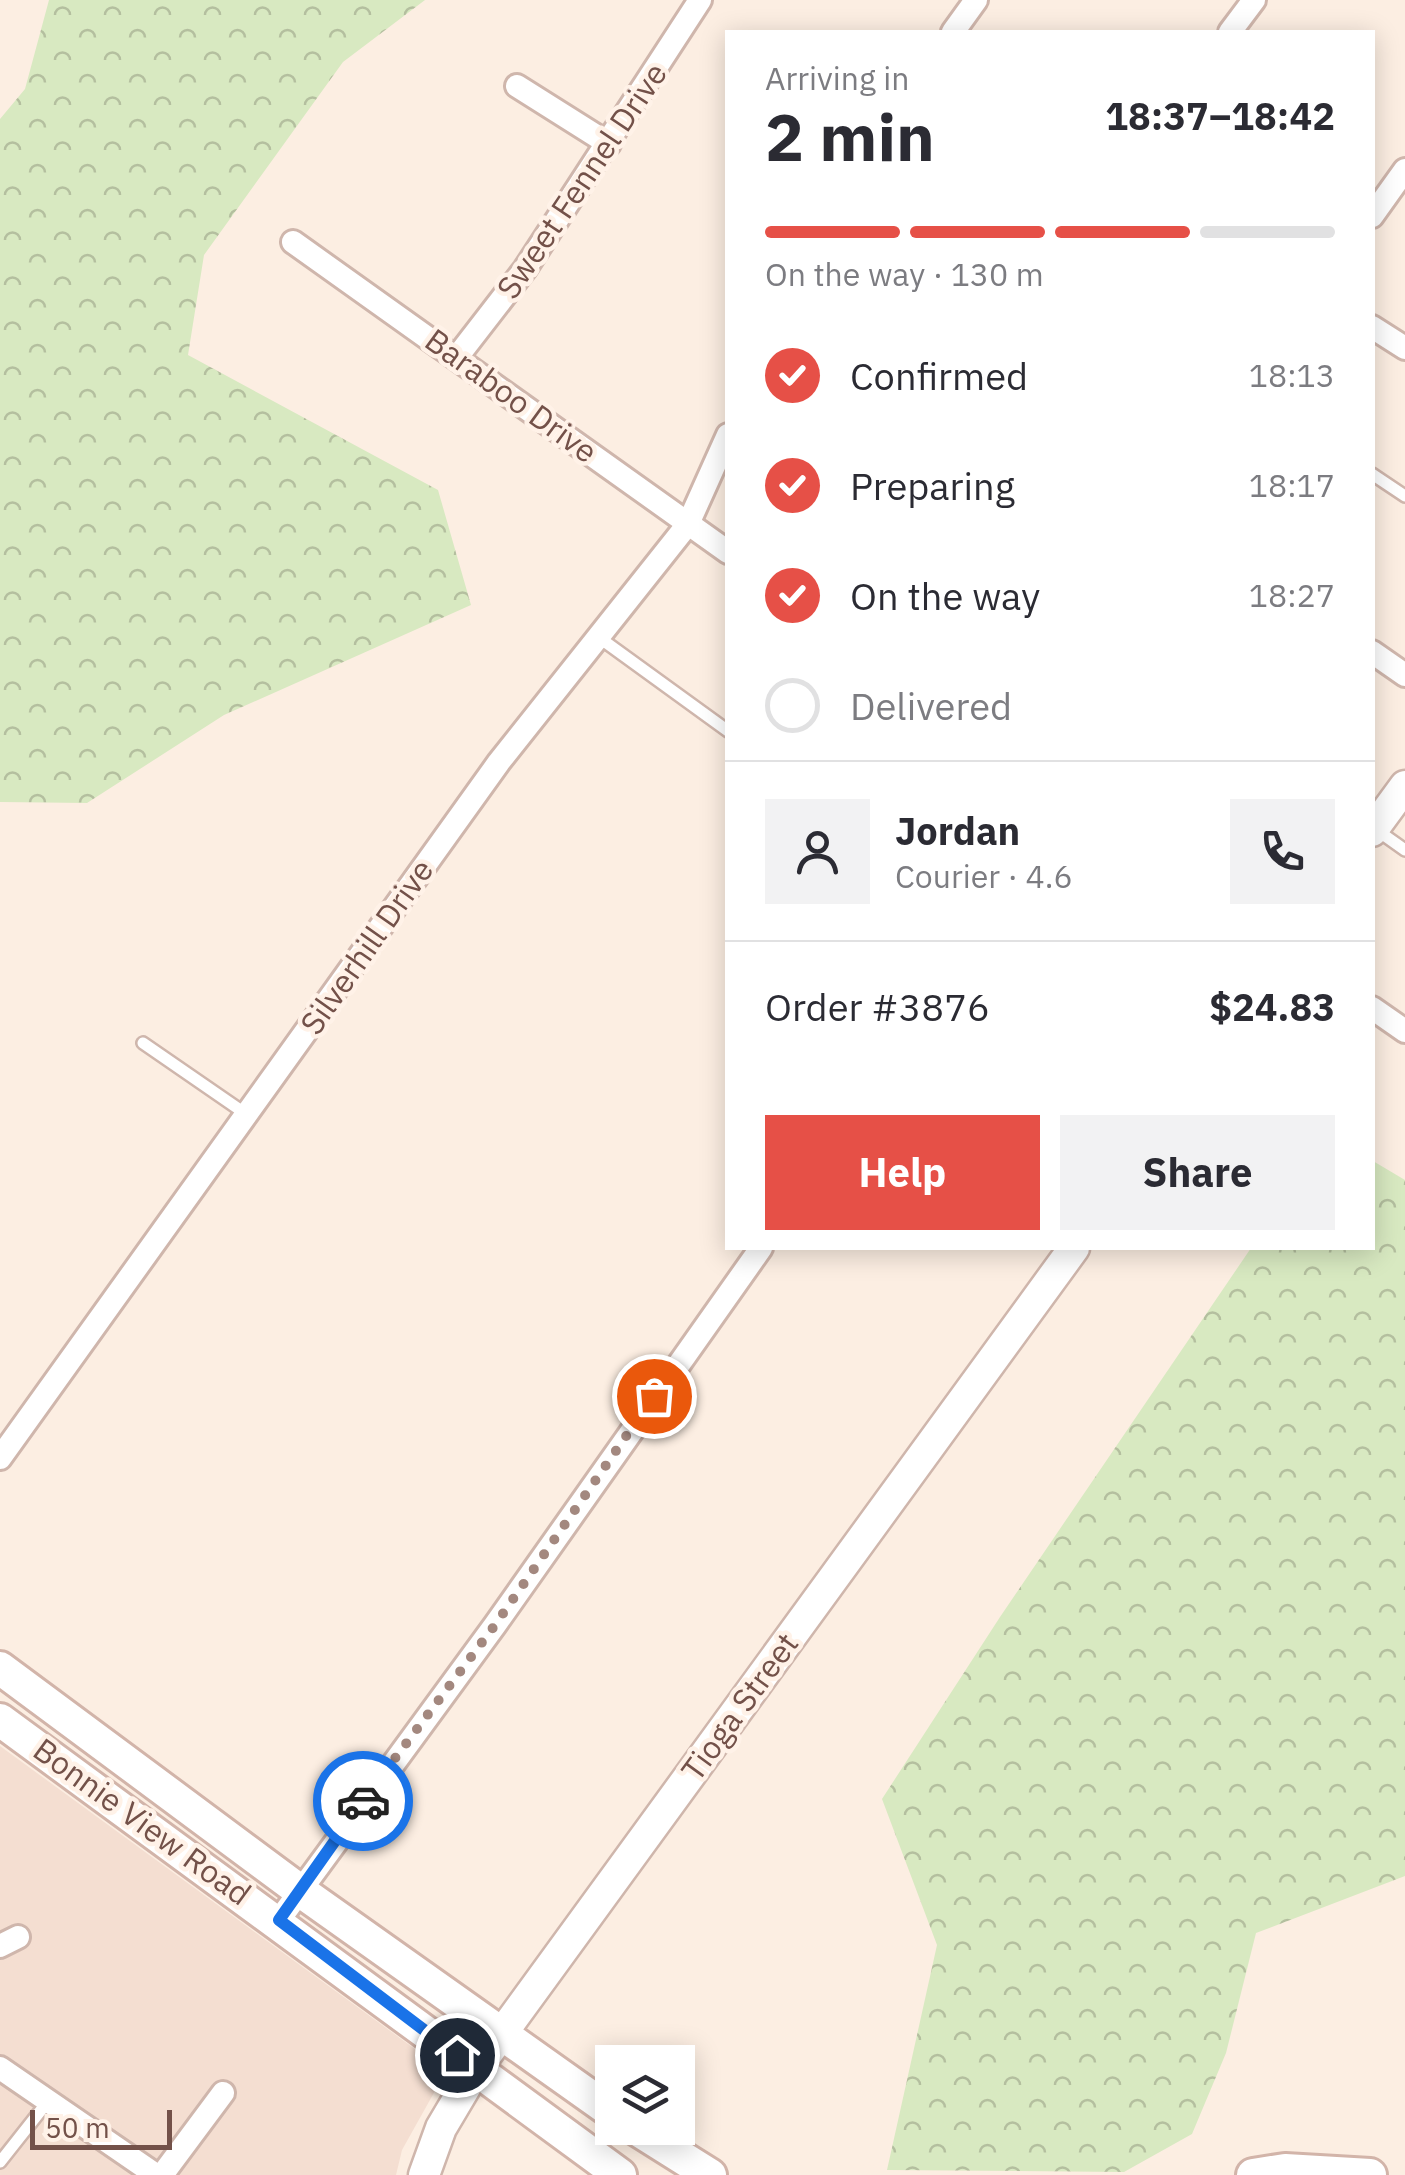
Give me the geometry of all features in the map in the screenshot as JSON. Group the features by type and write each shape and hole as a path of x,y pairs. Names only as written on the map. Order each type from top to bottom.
{"main road":[{"name":"Bonnie View Road","path":"0,1668 299,1890 595,2100"},
{"name":"Bonnie View Road","path":"0,1720 279,1920 620,2175"},
{"path":"662,2145 710,2175"},
{"path":"1254,2175 1285,2170 1370,2175"}],"street":[{"name":"Sweet Fennel Drive","path":"457,357 525,269 700,0"},
{"path":"956,30 976,0"},
{"path":"1232,30 1254,0"},
{"path":"517,86 609,144"},
{"path":"1375,212 1405,170"},
{"name":"Baraboo Drive","path":"292,242 725,550"},
{"path":"1375,328 1405,348"},
{"name":"Silverhill Drive","path":"0,1458 499,762 688,524 725,442"},
{"path":"1375,654 1405,675"},
{"path":"1375,826 1405,786"},
{"path":"1375,1010 1405,1031"},
{"path":"279,1920 495,1625 760,1250"},
{"name":"Tioga Street","path":"424,2175 441,2128 476,2070 1073,1250"},
{"path":"0,2068 159,2175 223,2094"}],"lane":[{"path":"1375,476 1405,496"},
{"path":"596,636 725,729"},
{"path":"1375,830 1405,850"},
{"path":"143,1043 248,1115"},
{"path":"0,2162 49,2100"}],"shaded area":[{"path":"0,1746 430,2060 440,2082 402,2150 396,2175 0,2175"}],"green space":[{"path":"49,0 425,0 343,62 204,255 188,355 438,490 471,605 224,715 87,803 0,802 0,119 25,89"},
{"path":"1375,1162 1405,1180 1405,1876 1256,1933 1226,2053 1192,2134 1124,2172 887,2170 937,1945 882,1799 1000,1617 1250,1250 1375,1250"}],"way so far":[{"path":"363,1801 495,1625 654,1396"}],"route":[{"path":"363,1801 279,1920 457,2055"}]}
